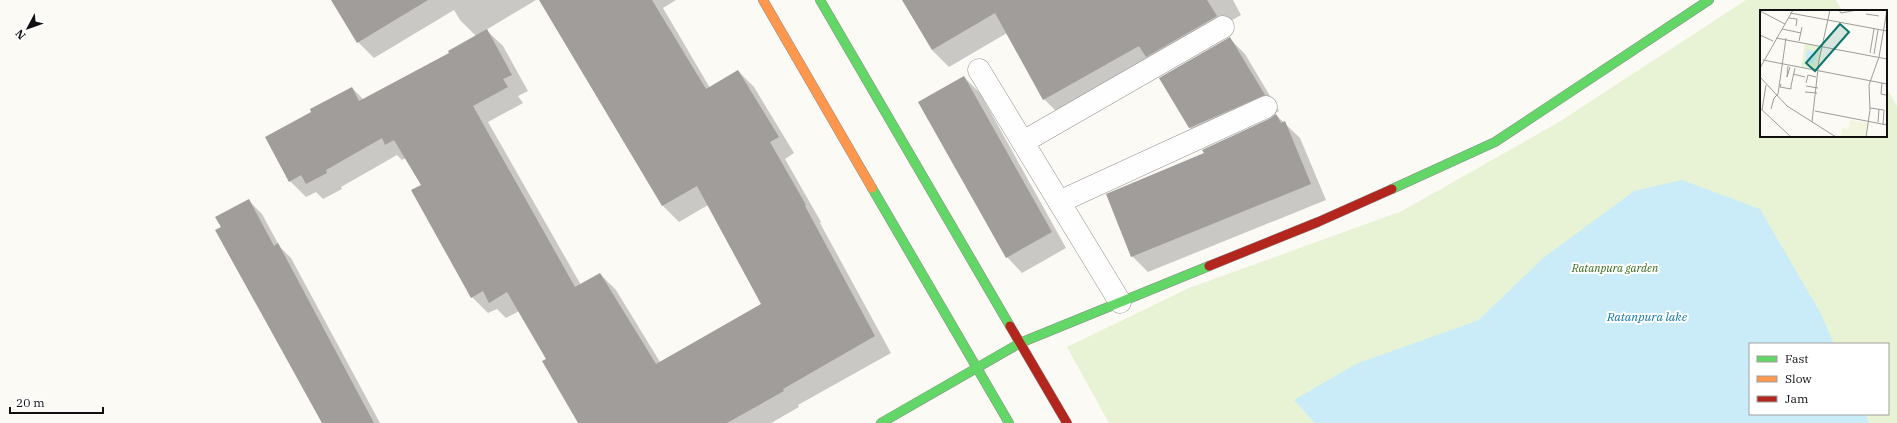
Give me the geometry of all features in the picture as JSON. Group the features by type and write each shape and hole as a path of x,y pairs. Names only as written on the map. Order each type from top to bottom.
{"street":[{"path":"763,0 1008,423"},
{"path":"820,0 1067,423"},
{"path":"881,423 1020,343 1318,222 1495,142 1709,0"},
{"path":"1022,142 1224,27"},
{"path":"979,70 1120,302"},
{"path":"1059,202 1266,106"}],"green space":[{"name":"Ratanpura garden","path":"1746,0 1836,0 1841,10 1760,10 1760,137 1887,137 1887,89 1897,106 1897,423 1109,423 1067,347 1189,288 1402,211 1559,122"}],"water":[{"name":"Ratanpura lake","path":"1682,180 1760,209 1821,314 1834,343 1749,343 1749,415 1865,415 1869,423 1315,423 1294,400 1356,364 1479,320 1542,259 1634,191"}],"building":[{"path":"331,0 428,0 357,43"},
{"path":"539,0 652,0 706,89 738,70 779,137 770,142 806,205 805,206 875,336 783,389 784,391 727,423 578,423 542,361 546,359 507,292 489,303 483,291 471,298 411,190 421,185 394,140 385,145 382,138 326,170 327,173 306,184 301,175 289,182 265,137 311,112 310,109 352,87 359,101 449,53 448,51 487,29 512,75 503,79 508,87 473,106 575,287 600,273 656,364 761,304 697,186 662,206"},
{"path":"902,0 1207,0 1217,16 1146,57 1139,46 1043,100 995,13 932,50"},
{"path":"1230,37 1265,95 1189,128 1159,78"},
{"path":"964,76 1052,232 1006,258 918,102"},
{"path":"1276,114 1281,123 1285,121 1311,184 1131,257 1106,194 1204,153 1202,150 1271,118"},
{"path":"249,199 274,246 278,243 374,423 322,423 215,230 221,227 215,217"}],"traffic: fast":[{"path":"820,0 1010,326"},
{"path":"1392,189 1495,142 1709,0"},
{"path":"872,188 1009,423"},
{"path":"881,423 1020,343 1209,266"}],"traffic: slow":[{"path":"763,0 872,188"}],"traffic: jam":[{"path":"1209,266 1318,222 1392,189"},
{"path":"1010,326 1067,423"}]}
